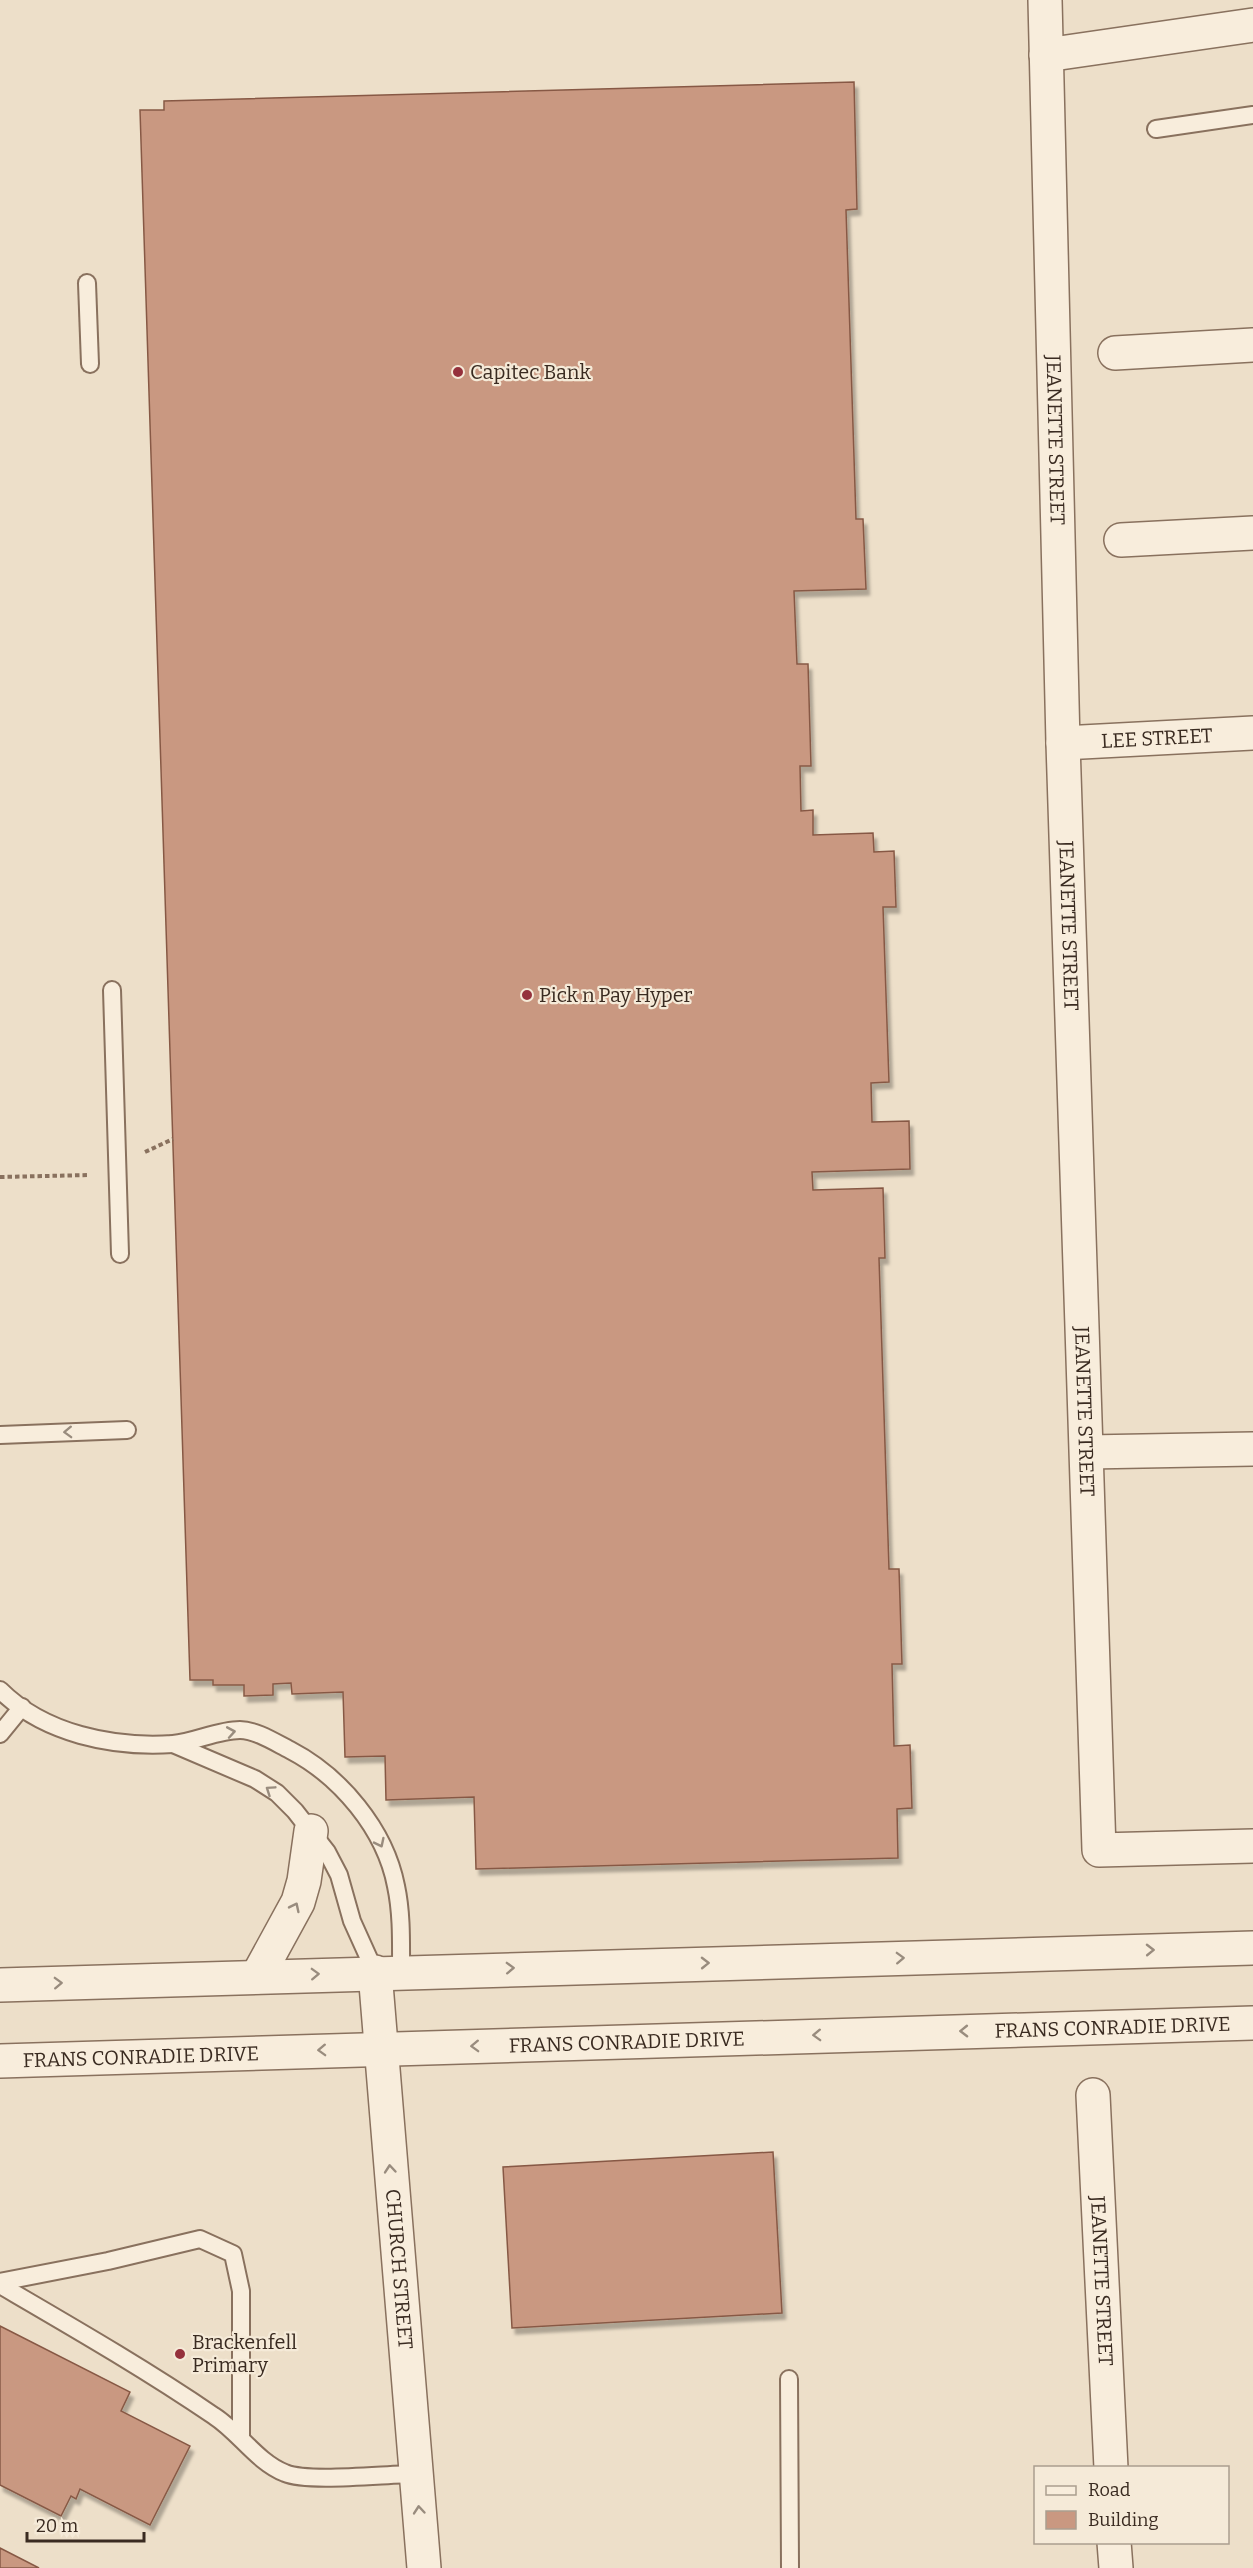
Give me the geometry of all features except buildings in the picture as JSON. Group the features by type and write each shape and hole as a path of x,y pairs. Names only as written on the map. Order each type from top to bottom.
{"street":[{"name":"JEANETTE STREET","path":"1045,0 1063,743 1088,1452 1099,1850 1253,1846"},
{"path":"1046,55 1253,25"},
{"path":"1115,353 1253,345"},
{"path":"1121,540 1253,533"},
{"name":"LEE STREET","path":"1063,743 1253,733"},
{"path":"1088,1452 1253,1449"},
{"path":"257,1977 298,1902 304,1881 311,1831"},
{"path":"0,1985 1253,1948"},
{"name":"CHURCH STREET","path":"388,1972 380,2049 424,2568"},
{"name":"FRANS CONRADIE DRIVE","path":"0,2061 1253,2023"},
{"name":"JEANETTE STREET","path":"1093,2095 1111,2466"},
{"path":"1114,2544 1116,2568"}],"lane":[{"path":"1156,129 1253,115"},
{"path":"87,283 90,364"},
{"path":"112,990 120,1254"},
{"path":"0,1435 127,1430"},
{"path":"0,1690 47,1723 98,1739 174,1744 240,1730 272,1740 301,1756 328,1775 373,1829 388,1861 399,1906 388,1972"},
{"path":"0,1734 22,1707"},
{"path":"174,1744 255,1779 277,1793 296,1811 327,1852 339,1875 352,1921 388,1972"},
{"path":"0,2284 200,2239 233,2254 241,2291 241,2438"},
{"path":"0,2284 154,2375 230,2426 270,2465 286,2474 304,2478 416,2474"},
{"path":"789,2379 790,2568"}],"place":[{"name":"Capitec Bank","path":"458,372"},
{"name":"Pick n Pay Hyper","path":"527,995"},
{"name":"Brackenfell Primary","path":"180,2354"}]}
